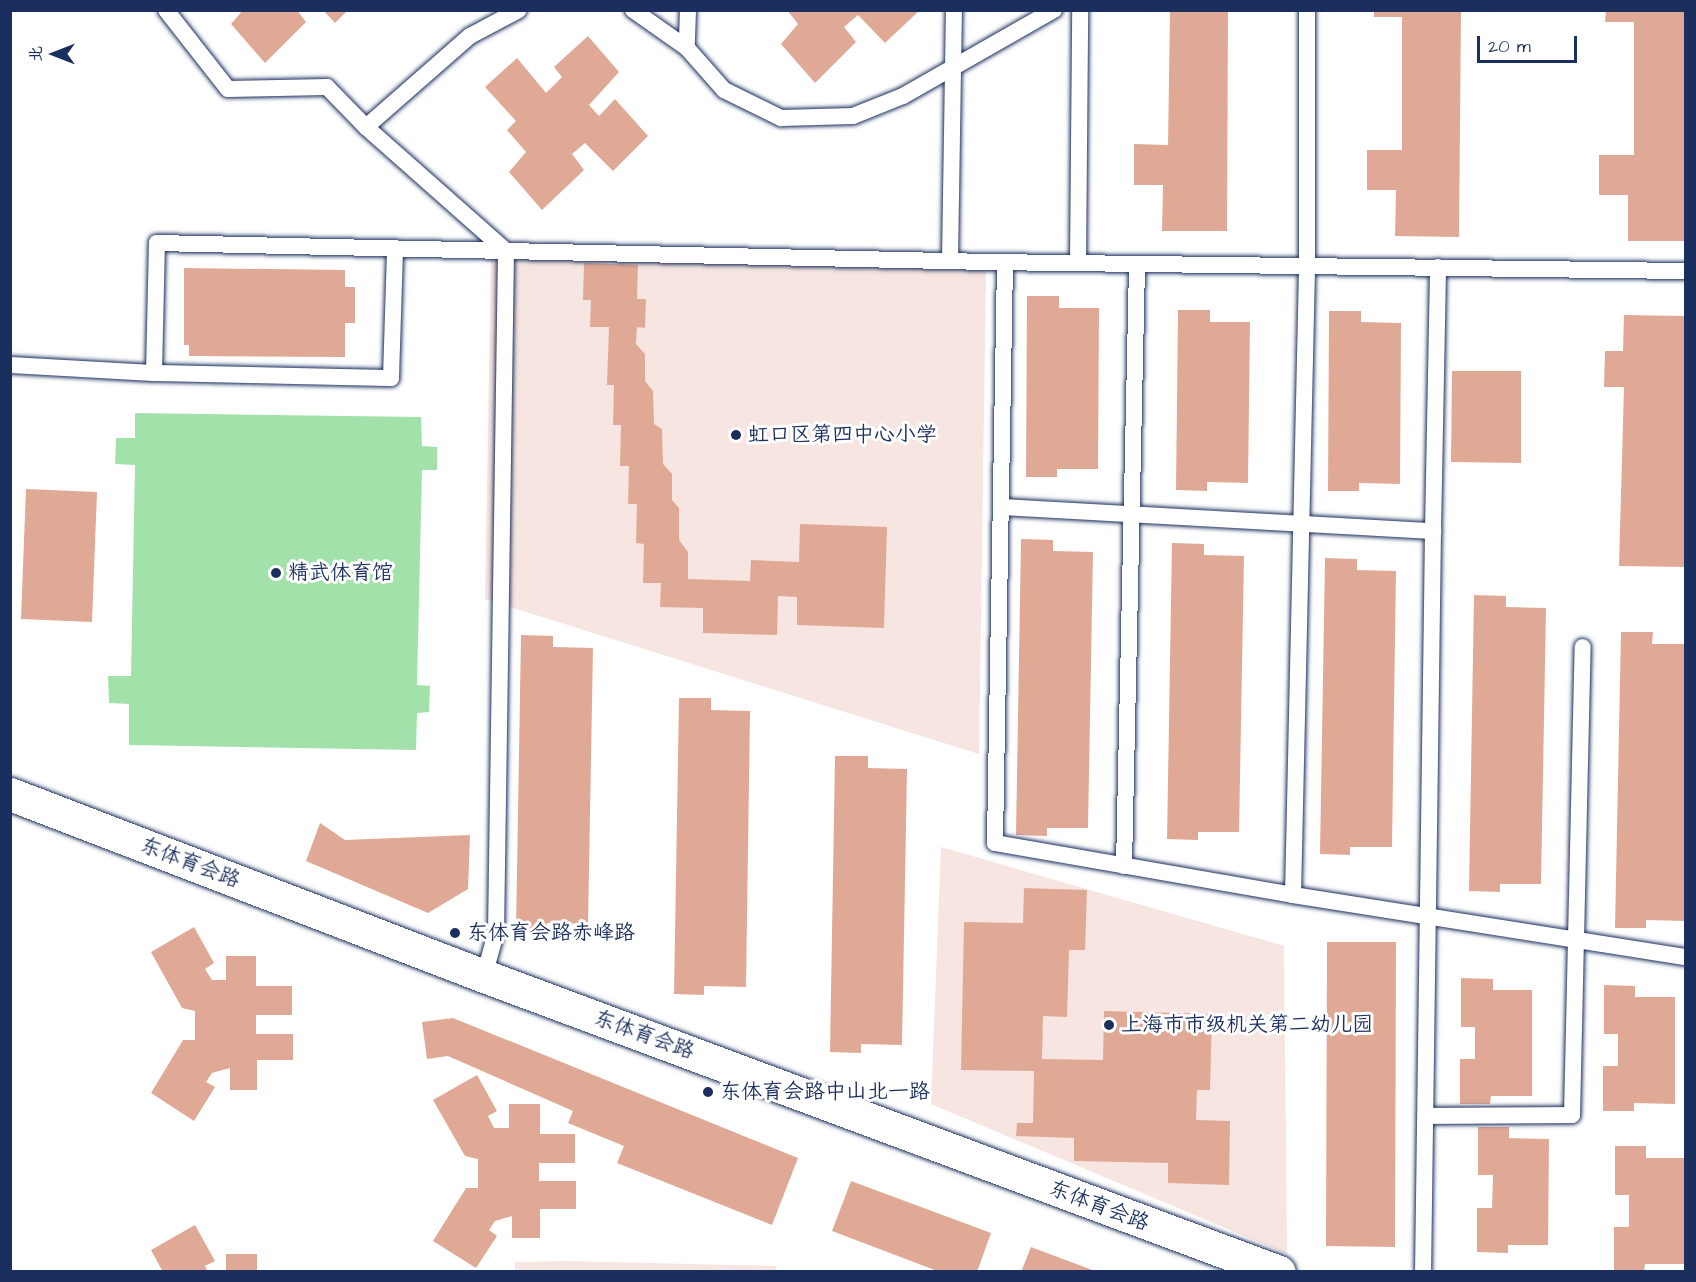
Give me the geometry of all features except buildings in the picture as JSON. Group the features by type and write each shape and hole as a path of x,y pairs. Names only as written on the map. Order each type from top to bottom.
{"street":[{"name":"东体育会路","path":"10,794 484,976 1279,1272"}],"lane":[{"path":"166,10 228,89 327,87 366,127 506,251 496,933 484,976"},
{"path":"366,127 470,36 519,10"},
{"path":"633,10 687,48 724,90 781,118 853,116 903,96 1054,10"},
{"path":"687,48 688,10"},
{"path":"950,261 954,10"},
{"path":"1078,263 1080,10"},
{"path":"1293,894 1307,266 1307,10"},
{"path":"154,373 157,243 950,261 1686,271"},
{"path":"10,365 154,373 391,378 395,248"},
{"path":"1005,262 995,843 1293,894 1686,957"},
{"path":"1124,866 1137,264"},
{"path":"1423,1272 1438,267"},
{"path":"1001,507 1433,531"},
{"path":"1426,1116 1572,1115 1583,646"}],"shaded area":[{"name":"虹口区第四中心小学","path":"491,257 986,270 979,754 485,599"},
{"name":"上海市市级机关第二幼儿园","path":"941,847 1284,946 1287,1254 931,1104"},
{"path":"568,1261 777,1266 774,1272 515,1271 515,1262"}],"green space":[{"name":"精武体育馆","path":"135,413 421,417 422,446 437,447 437,470 422,470 417,685 430,686 429,712 417,713 416,750 129,745 129,704 109,703 108,676 131,676 135,465 115,464 116,438 135,438"}],"place":[{"name":"虹口区第四中心小学","path":"736,435"},
{"name":"精武体育馆","path":"276,573"},
{"name":"东体育会路赤峰路","path":"455,933"},
{"name":"上海市市级机关第二幼儿园","path":"1109,1025"},
{"name":"东体育会路中山北一路","path":"708,1092"}]}
